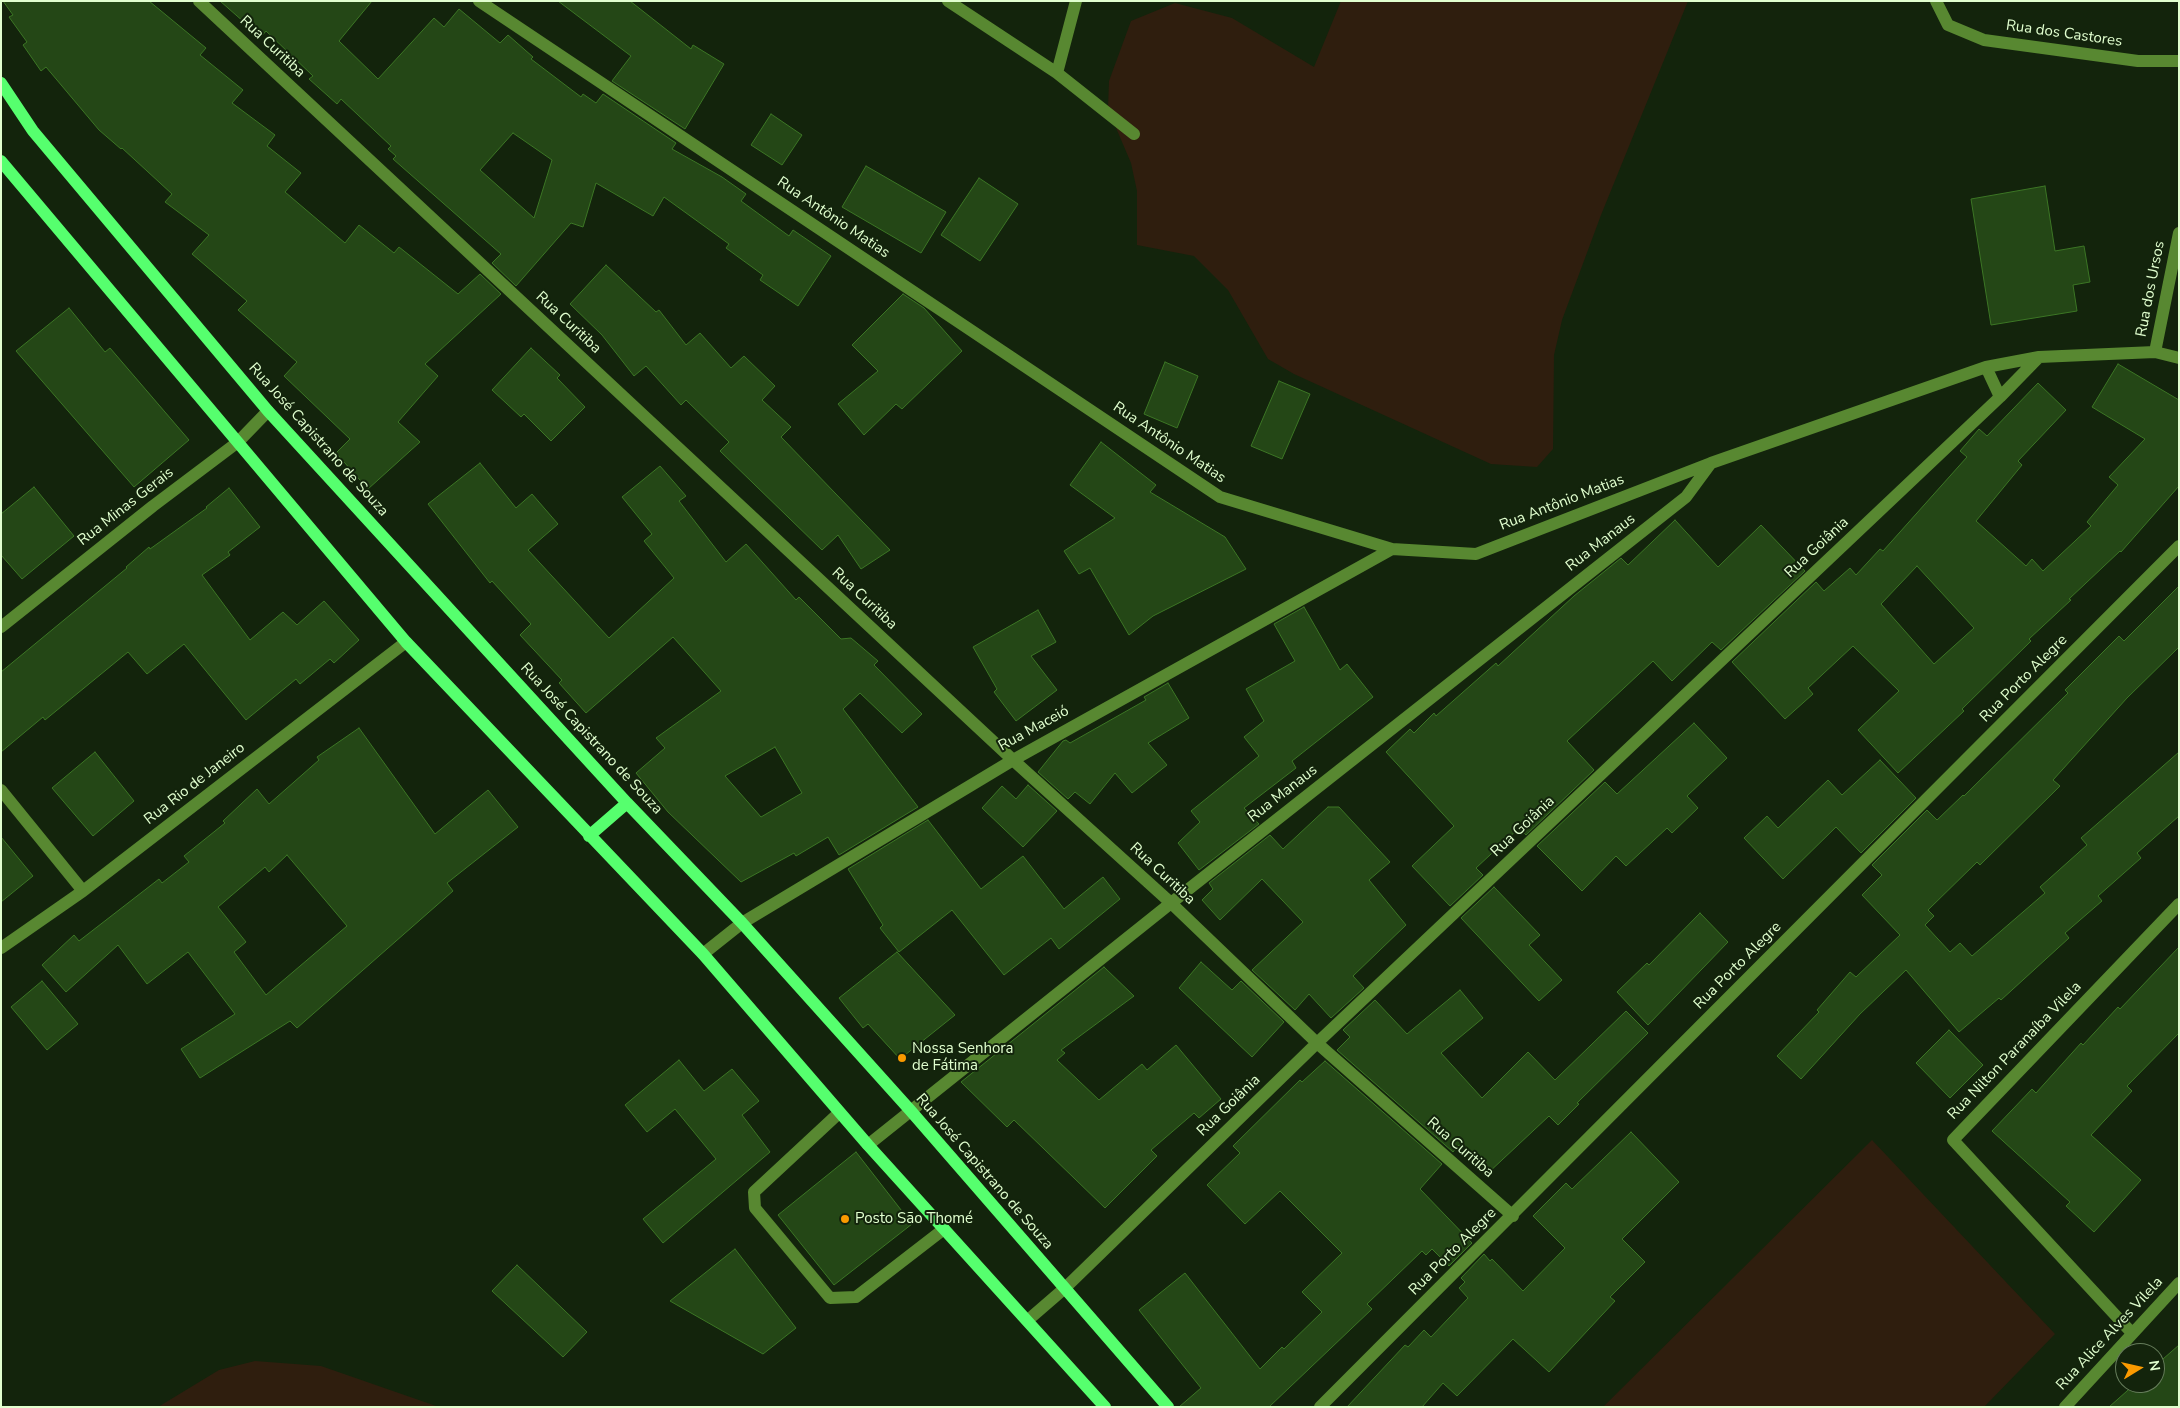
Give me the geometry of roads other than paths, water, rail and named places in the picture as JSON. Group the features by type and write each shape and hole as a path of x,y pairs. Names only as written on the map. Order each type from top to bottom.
{"main road":[{"name":"Rua José Capistrano de Souza","path":"1,83 33,131 268,411 627,803 742,923 910,1110 1168,1407"},
{"path":"1,161 406,642 703,954 839,1113 1105,1407"},
{"path":"589,836 627,803"}],"street":[{"name":"Rua Curitiba","path":"199,1 1013,760 1171,903 1317,1044 1512,1216"},
{"name":"Rua Antônio Matias","path":"480,1 1220,497 1392,549 1476,554 1711,463 1986,367 2039,357 2155,352 2179,358"},
{"path":"948,1 1057,73 1134,134"},
{"path":"1057,73 1076,1"},
{"name":"Rua dos Castores","path":"1936,1 1948,25 1984,40 2138,61 2179,61"},
{"name":"Rua dos Ursos","path":"2155,352 2179,233"},
{"name":"Rua Goiânia","path":"1028,1320 1065,1288 1317,1044 2000,397 2039,357"},
{"path":"1986,367 2000,397"},
{"name":"Rua Minas Gerais","path":"1,627 153,506 238,442 268,411"},
{"name":"Rua Manaus","path":"868,1145 1171,903 1686,497 1711,463"},
{"name":"Rua Porto Alegre","path":"1320,1407 2179,546"},
{"name":"Rua Maceió","path":"703,954 742,923 1013,760 1392,549"},
{"name":"Rua Rio de Janeiro","path":"1,948 83,891 406,642"},
{"path":"1,790 83,891"},
{"name":"Rua Nilton Paranaíba Vilela","path":"2131,1332 1953,1140 2179,904"},
{"path":"839,1113 754,1192 755,1208 830,1298 856,1297 944,1229"},
{"name":"Rua Alice Alves Vilela","path":"2065,1407 2131,1332 2179,1283"}],"place":[{"name":"Nossa Senhora de Fátima","path":"902,1058"},
{"name":"Posto São Thomé","path":"845,1219"}]}
